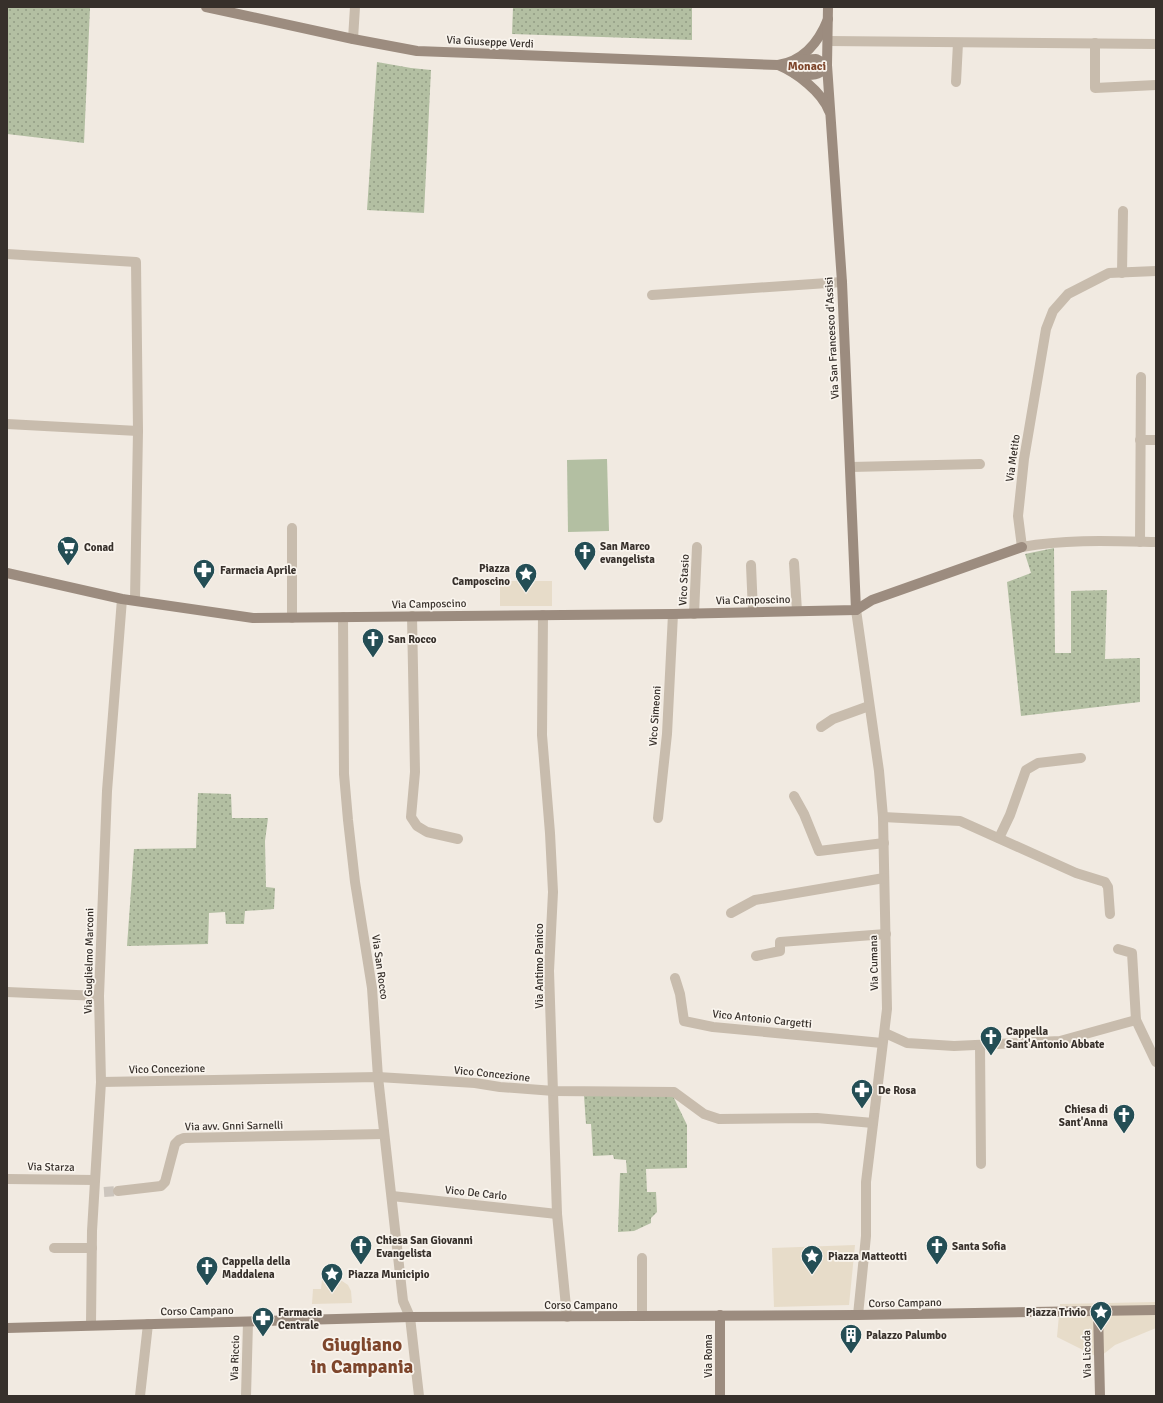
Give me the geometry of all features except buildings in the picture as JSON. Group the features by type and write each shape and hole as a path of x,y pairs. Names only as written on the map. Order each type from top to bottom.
{"street":[{"name":"Via Giuseppe Verdi","path":"206,7 353,40 417,50 778,65"},
{"path":"353,40 355,7"},
{"name":"Via San Francesco d'Assisi","path":"828,7 827,64 842,282 856,610"},
{"path":"796,60 818,39 828,20"},
{"path":"828,41 1156,44"},
{"path":"956,82 958,43"},
{"path":"1095,43 1095,88 1156,85"},
{"path":"778,65 796,60 816,59 827,64 825,70 814,75 793,73"},
{"path":"778,65 793,73 820,97 827,105 831,116"},
{"path":"1122,273 1123,212"},
{"path":"7,254 136,262 138,431 135,600"},
{"name":"Via Metito","path":"1022,548 1018,516 1024,459 1046,329 1054,311 1068,294 1109,273 1156,271"},
{"path":"652,294 842,282"},
{"path":"1140,542 1141,377"},
{"path":"7,424 138,431"},
{"path":"1140,440 1156,440"},
{"path":"851,467 980,464"},
{"path":"292,528 292,618"},
{"path":"856,610 872,600 1022,548 1046,543 1097,540 1156,542"},
{"name":"Vico Stasio","path":"694,614 697,547"},
{"path":"794,563 797,611"},
{"path":"751,565 753,612"},
{"name":"Via Camposcino","path":"7,573 122,598 253,618 694,614 856,610"},
{"name":"Via Guglielmo Marconi","path":"91,1325 92,1248 99,1192 95,1180 101,1082 99,996 107,791 122,598"},
{"name":"Via Cumana","path":"856,610 879,771 883,817 887,1009 866,1182 866,1236 858,1315"},
{"name":"Vico Simeoni","path":"658,818 667,734 673,614"},
{"name":"Via Antimo Panico","path":"543,615 542,735 550,833 552,892 549,971 557,1214 567,1317"},
{"path":"412,616 415,772 411,817 417,826 427,832 458,839"},
{"name":"Via San Rocco","path":"342,617 344,774 355,882 372,988 378,1077 403,1301 410,1317 419,1396"},
{"path":"821,727 833,719 869,706"},
{"path":"999,838 1010,815 1026,770 1038,763 1081,758"},
{"path":"794,796 804,814 819,851 884,843"},
{"path":"883,817 960,821 1076,873 1105,882 1108,887 1110,914"},
{"path":"731,913 755,900 884,878"},
{"path":"756,956 780,951 780,942 886,934"},
{"path":"1118,950 1132,953 1136,1020 1156,1062"},
{"name":"Vico Antonio Cargetti","path":"675,978 680,994 684,1021 713,1027 883,1038"},
{"path":"7,992 99,996"},
{"path":"883,1038 907,1043 954,1046 1060,1041 1136,1020"},
{"path":"980,1045 981,1164"},
{"name":"Vico Concezione","path":"101,1082 378,1077 475,1083 500,1088 554,1091 674,1092 704,1114 719,1119 817,1118 873,1123"},
{"name":"Via avv. Gnni Sarnelli","path":"118,1191 161,1186 165,1182 175,1144 184,1138 384,1134"},
{"name":"Via Starza","path":"7,1179 95,1180"},
{"name":"Vico De Carlo","path":"392,1196 557,1214"},
{"path":"54,1248 92,1248"},
{"path":"642,1258 642,1316"},
{"name":"Corso Campano","path":"7,1328 410,1317 858,1315 1156,1310"},
{"name":"Via Licoda","path":"1098,1312 1100,1396"},
{"name":"Via Roma","path":"720,1315 720,1396"},
{"name":"Via Riccio","path":"246,1396 248,1322"},
{"path":"140,1396 148,1324"}],"green space":[{"path":"7,7 90,8 84,143 7,134"},
{"path":"513,7 692,7 692,40 512,34"},
{"path":"377,62 431,70 424,213 367,210"},
{"path":"607,459 609,531 568,532 567,460"},
{"path":"1054,548 1055,653 1071,653 1071,591 1107,590 1105,659 1140,658 1140,702 1021,716 1007,582 1031,573 1025,554"},
{"path":"198,793 231,794 232,818 268,818 265,841 266,887 275,888 274,909 245,911 244,924 226,924 225,912 209,913 208,944 127,946 134,849 196,848"},
{"path":"584,1096 673,1096 687,1125 687,1168 646,1169 647,1192 656,1192 657,1212 651,1218 651,1223 634,1231 618,1232 620,1173 627,1173 626,1160 614,1159 613,1155 593,1156 591,1124 586,1124"}],"shaded area":[{"name":"Piazza Camposcino","path":"500,581 552,581 552,606 500,606"},
{"name":"Piazza Matteotti","path":"855,1245 849,1305 774,1307 772,1248"},
{"name":"Piazza Municipio","path":"332,1279 342,1281 348,1285 351,1291 352,1303 312,1304 313,1289 321,1289 322,1280"},
{"name":"Piazza Trivio","path":"1156,1302 1156,1328 1115,1345 1101,1356 1093,1355 1057,1337 1060,1304"}],"tunnel":[{"path":"104,1192 118,1191"}],"place":[{"name":"Conad","path":"68,566"},
{"name":"San Marco evangelista","path":"585,572"},
{"name":"Farmacia Aprile","path":"204,590"},
{"name":"Piazza Camposcino","path":"526,594"},
{"name":"San Rocco","path":"373,658"},
{"name":"Cappella Sant'Antonio Abbate","path":"991,1056"},
{"name":"De Rosa","path":"862,1110"},
{"name":"Chiesa di Sant'Anna","path":"1124,1134"},
{"name":"Chiesa San Giovanni Evangelista","path":"361,1266"},
{"name":"Santa Sofia","path":"937,1266"},
{"name":"Piazza Matteotti","path":"812,1276"},
{"name":"Cappella della Maddalena","path":"207,1286"},
{"name":"Piazza Municipio","path":"332,1294"},
{"name":"Piazza Trivio","path":"1101,1332"},
{"name":"Farmacia Centrale","path":"263,1338"},
{"name":"Palazzo Palumbo","path":"851,1354"}],"district":[{"name":"Monaci","path":"807,66"},
{"name":"Giugliano in Campania","path":"362,1356"}]}
